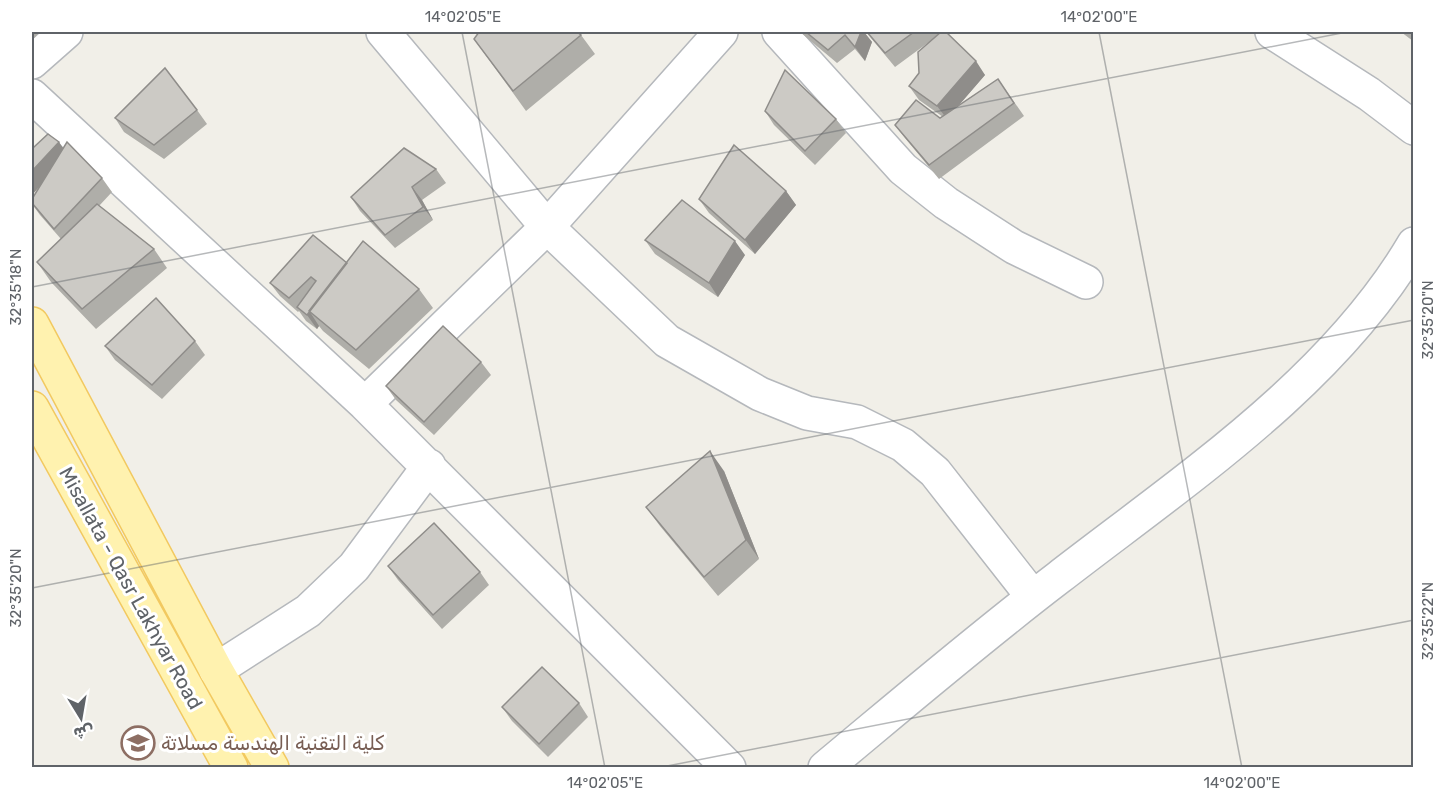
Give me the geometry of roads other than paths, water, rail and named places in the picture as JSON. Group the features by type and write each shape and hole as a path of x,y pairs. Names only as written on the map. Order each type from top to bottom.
{"main road":[{"path":"32,324 216,670 272,768"},
{"name":"Misallata - Qasr Lakhyar Road","path":"32,408 231,768"}],"street":[{"path":"32,62 66,32"},
{"path":"382,32 547,227 667,341 760,394 807,413 857,422 903,445 935,472 1033,597"},
{"path":"365,404 547,227 721,32"},
{"path":"779,32 903,168 946,204 1014,247 1086,282"},
{"path":"1272,32 1369,94 1413,128"},
{"path":"32,96 365,404 729,768"},
{"path":"825,768 1033,597 1212,459 1303,382 1353,327 1413,244"},
{"path":"216,670 298,617 354,567 429,466"}],"place":[{"name":"كلية التقنية الهندسة مسلاتة","path":"138,743"}]}
